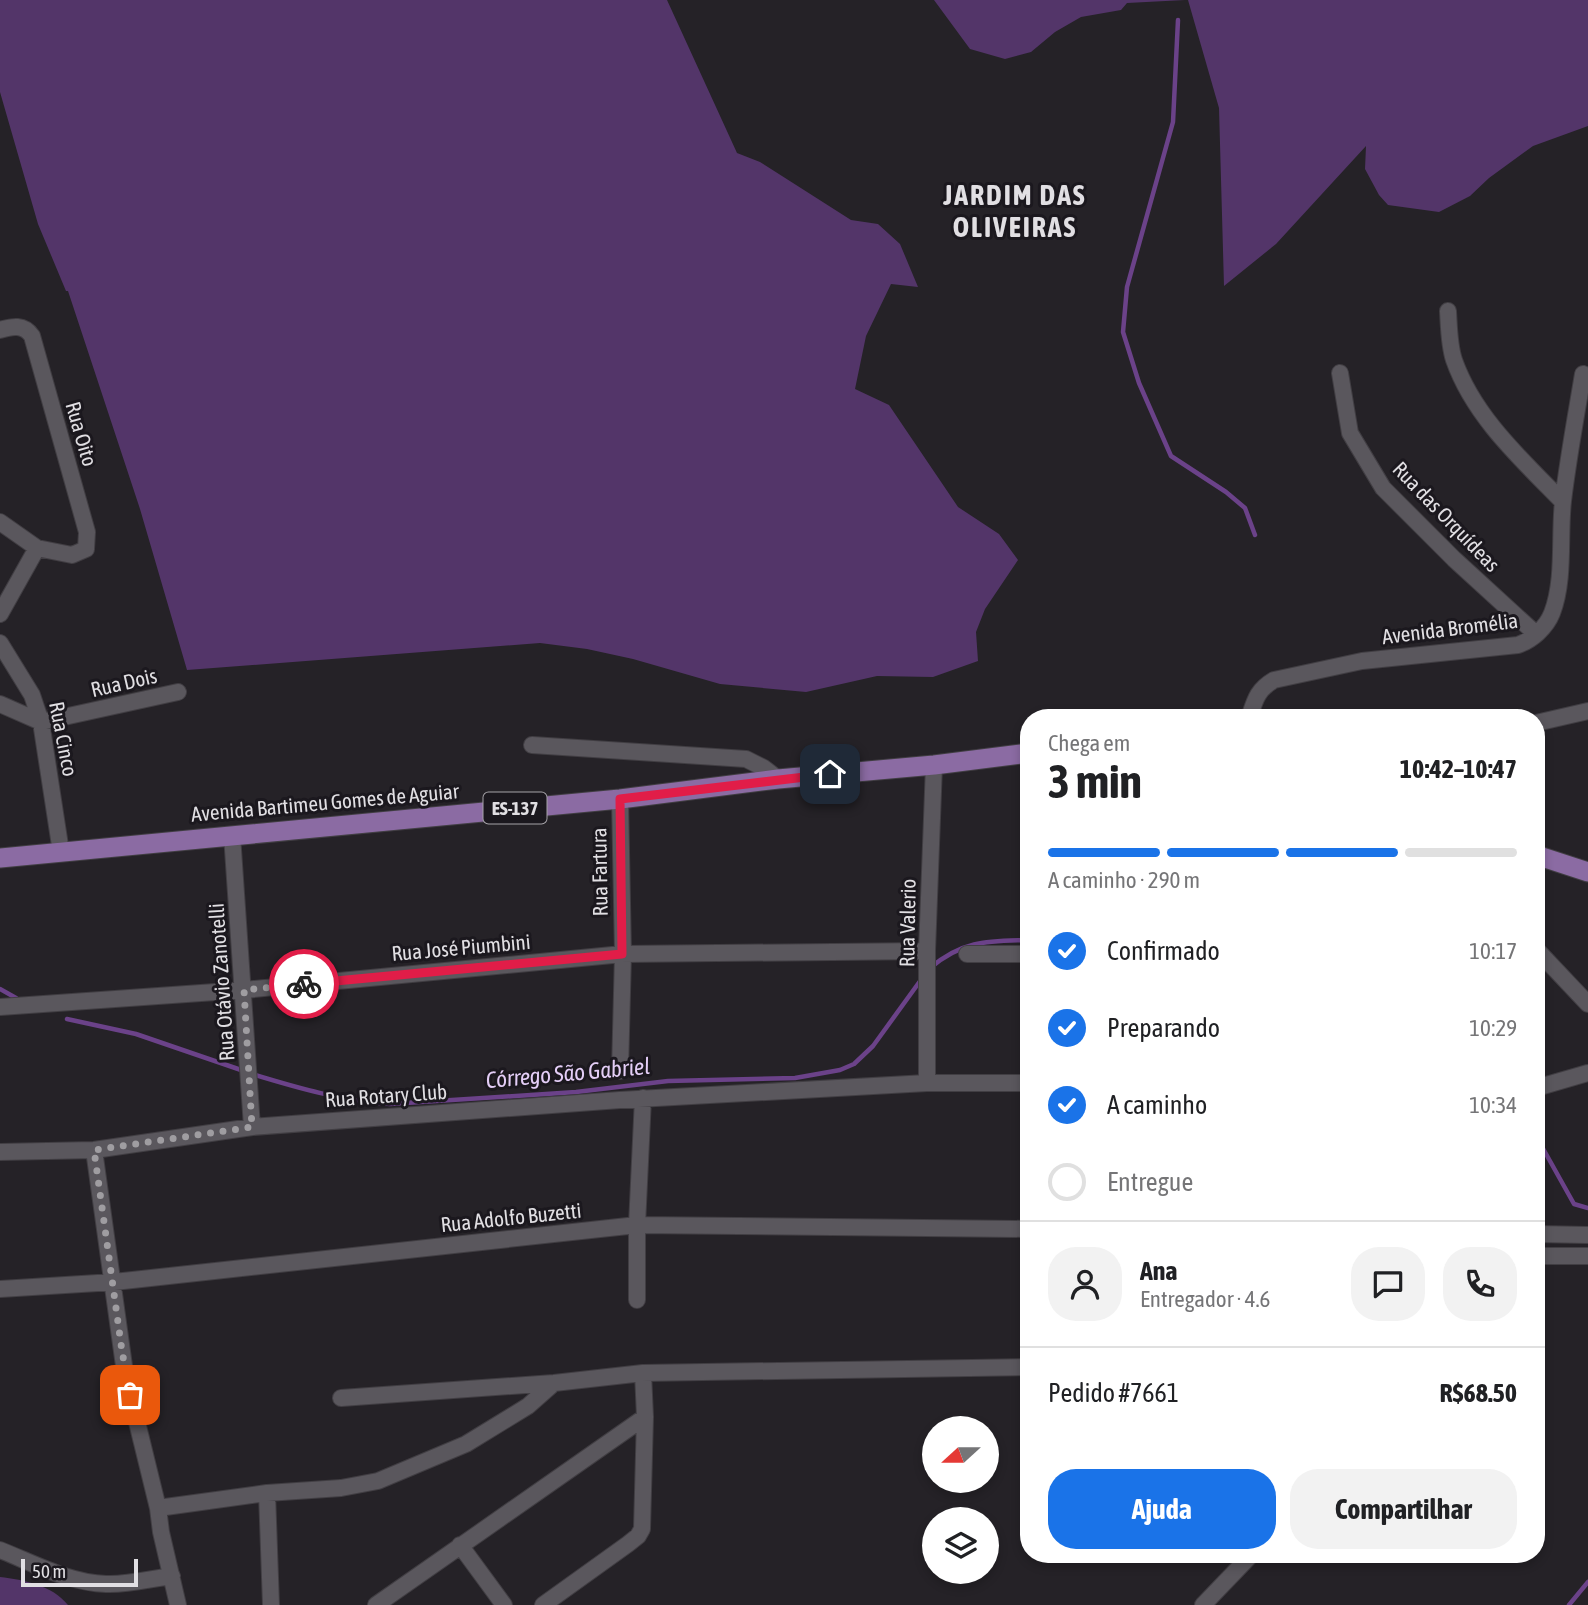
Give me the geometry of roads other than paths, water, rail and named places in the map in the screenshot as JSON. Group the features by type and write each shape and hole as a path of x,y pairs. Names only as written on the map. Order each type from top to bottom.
{"main road":[{"name":"Avenida Bartimeu Gomes de Aguiar","path":"0,858 620,799 778,779 1020,754"},
{"path":"1545,858 1588,872"}],"street":[{"path":"1448,312 1453,357 1468,393 1507,445 1563,502"},
{"name":"Rua Oito","path":"0,330 22,327 32,335 88,541 86,549 72,555 37,548"},
{"name":"Avenida Bromélia","path":"1252,709 1256,695 1274,680 1362,661 1518,645 1529,641 1548,623 1557,589 1563,502 1586,370"},
{"name":"Rua das Orquídeas","path":"1340,373 1350,433 1383,488 1454,559 1536,634"},
{"path":"0,522 37,548 0,614"},
{"name":"Rua Cinco","path":"0,643 32,695 41,722 61,852"},
{"name":"Rua Dois","path":"41,722 178,692"},
{"path":"0,704 41,722"},
{"path":"1545,721 1588,710"},
{"path":"532,745 746,759 778,779"},
{"name":"Rua Valerio","path":"927,1083 927,962 934,765"},
{"name":"Rua Fartura","path":"620,799 620,1071"},
{"name":"Rua Otávio Zanotelli","path":"232,835 252,1127"},
{"name":"Rua José Piumbini","path":"0,1007 244,990 622,954 927,962"},
{"path":"967,954 1020,954"},
{"path":"1545,960 1588,1004"},
{"path":"1545,1085 1588,1073"},
{"name":"Rua Rotary Club","path":"0,1152 94,1150 252,1127 643,1098 927,1083 1020,1083"},
{"path":"637,1300 637,1225 643,1098"},
{"path":"94,1150 125,1373 158,1508 178,1605"},
{"name":"Rua Adolfo Buzetti","path":"0,1289 114,1282 637,1225 1020,1229"},
{"path":"1545,1234 1588,1235"},
{"path":"1545,1256 1588,1256"},
{"path":"341,1398 554,1383 643,1373 1020,1367"},
{"path":"543,1605 628,1544 642,1529 645,1417 643,1373"},
{"path":"158,1508 267,1493 341,1488 379,1481 466,1444 528,1406 554,1383"},
{"path":"376,1605 645,1417"},
{"path":"267,1493 271,1605"},
{"path":"460,1545 503,1605"},
{"path":"0,1550 69,1577 95,1583 110,1584 172,1576"},
{"path":"1203,1605 1243,1563"}],"waterway":[{"path":"1178,20 1173,122 1127,287 1123,332 1139,383 1171,456 1226,492 1245,508 1255,535"},
{"name":"Córrego São Gabriel","path":"930,968 965,947 988,942 1020,940"},
{"name":"Córrego São Gabriel","path":"252,1074 338,1097 390,1104 576,1092 668,1081 795,1078 840,1070 854,1064 873,1046 923,977"},
{"name":"Córrego São Gabriel","path":"0,989 16,998"},
{"name":"Córrego São Gabriel","path":"67,1019 136,1034 244,1071"},
{"name":"Córrego São Gabriel","path":"1545,1152 1574,1204 1588,1208"},
{"path":"1569,1605 1588,1582"}],"district":[{"name":"JARDIM DAS OLIVEIRAS","path":"1015,211"}]}
